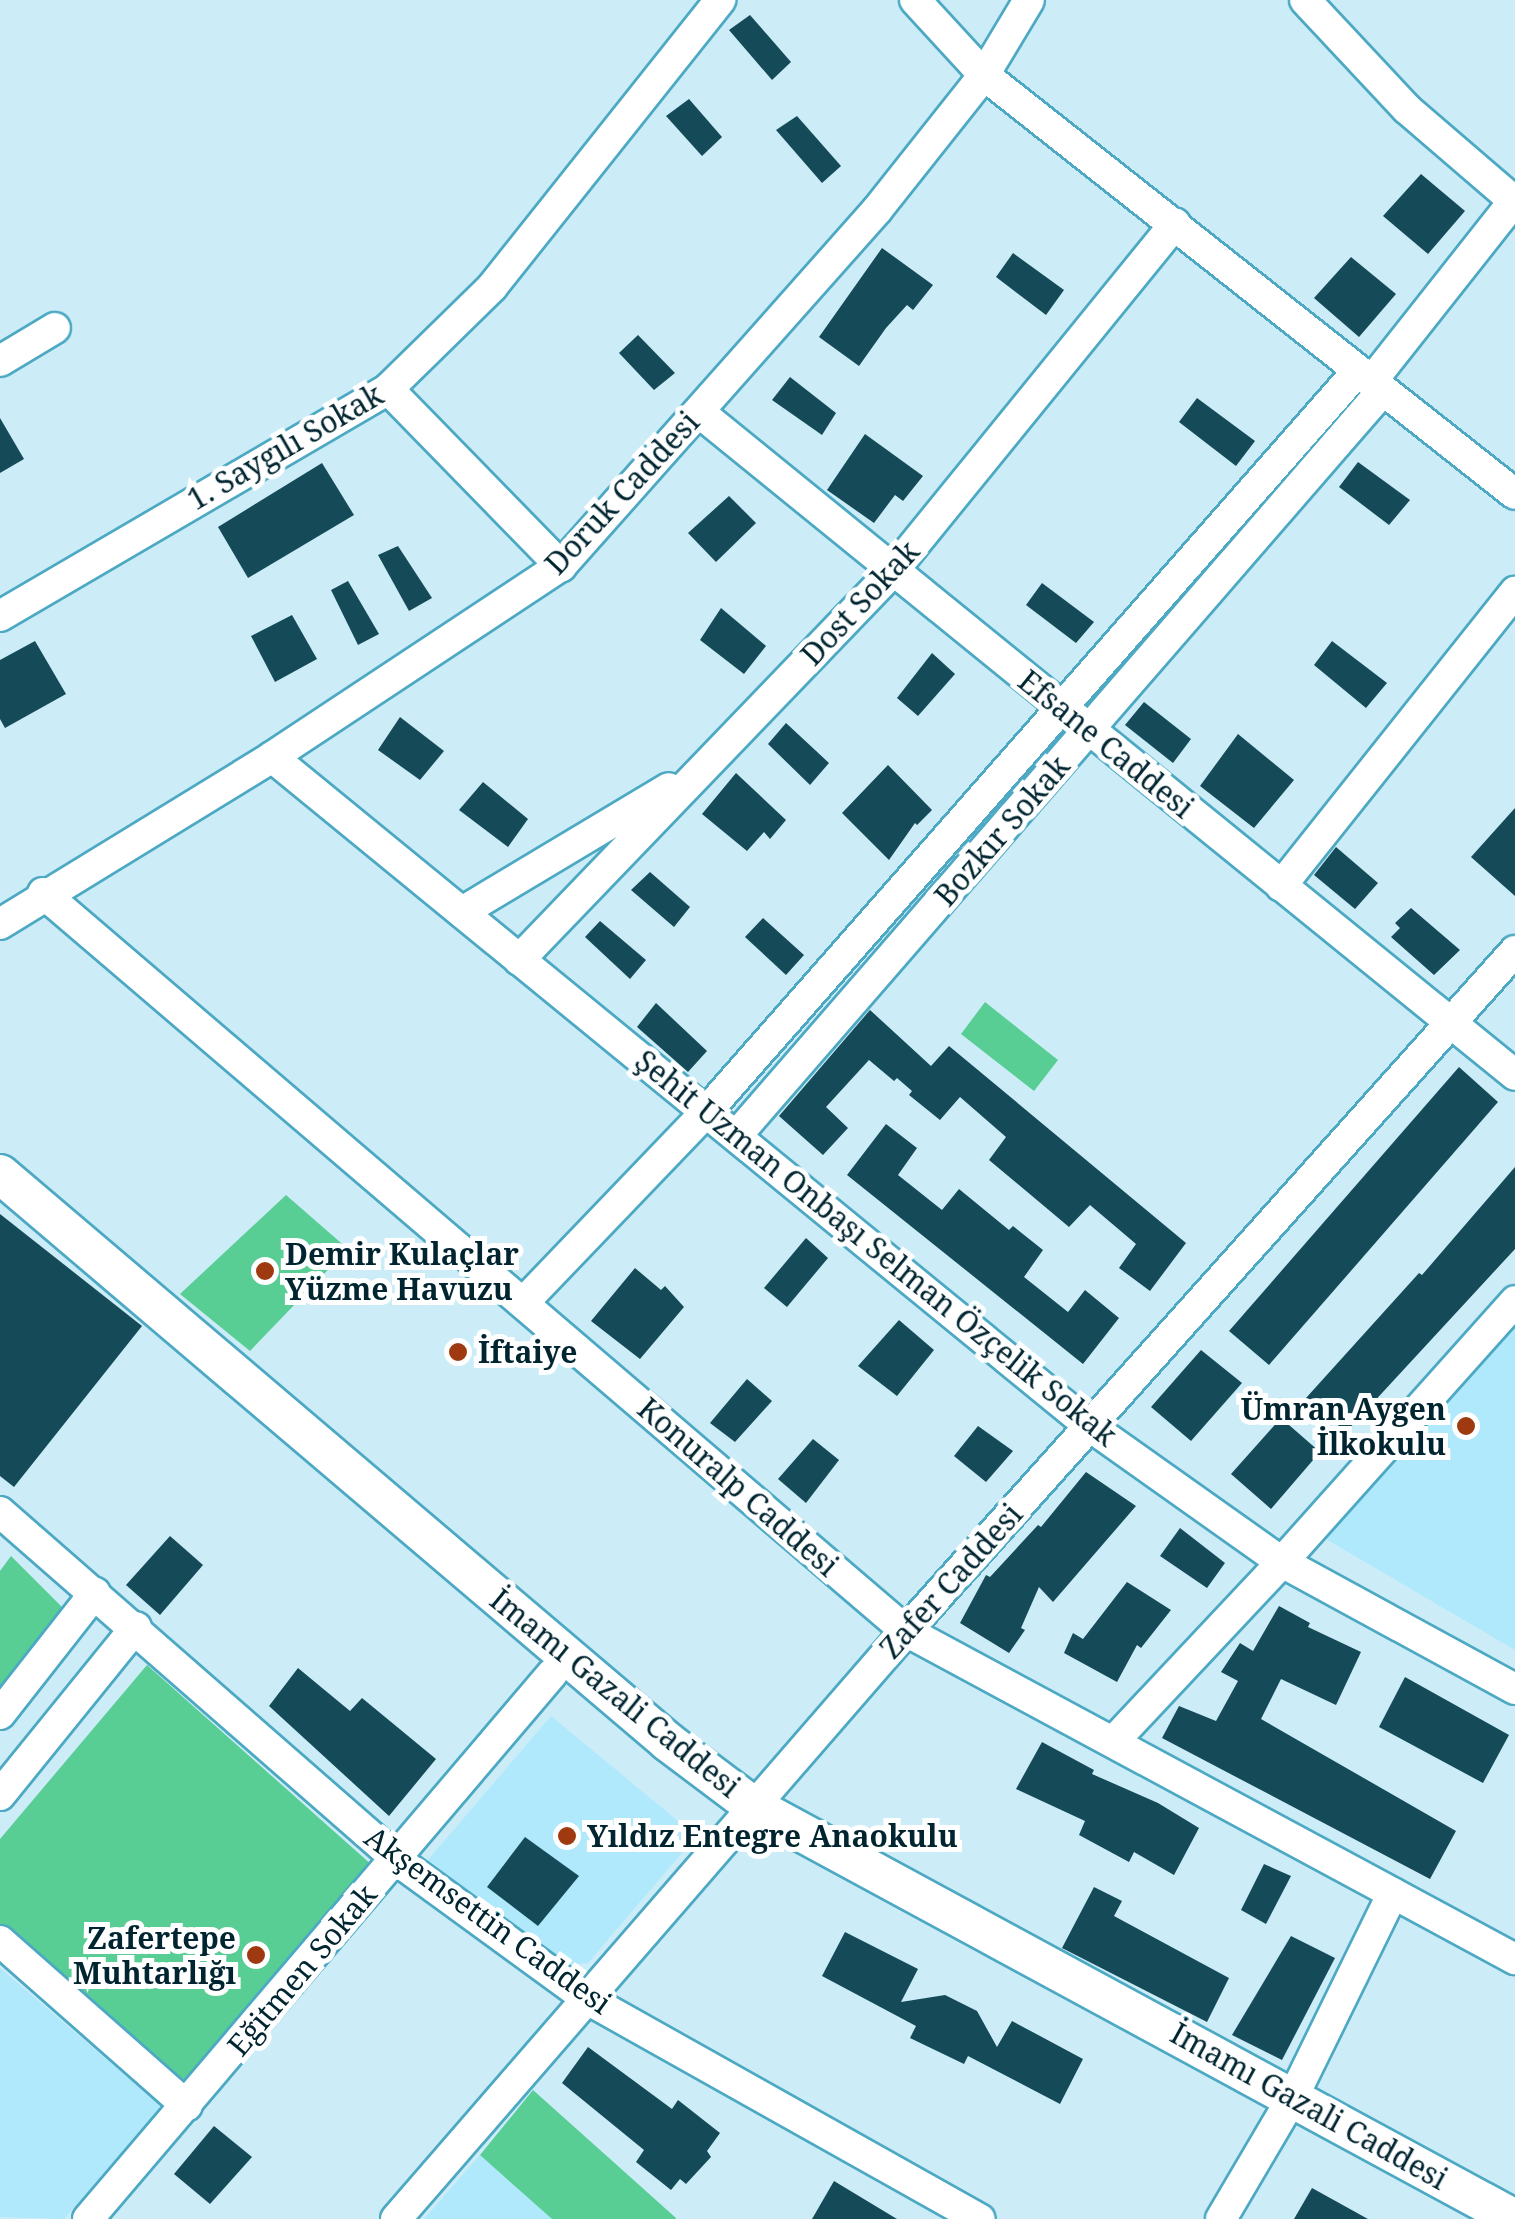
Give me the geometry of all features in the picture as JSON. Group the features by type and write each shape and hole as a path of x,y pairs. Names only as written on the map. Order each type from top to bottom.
{"main road":[{"name":"İmamı Gazali Caddesi","path":"0,1174 668,1742 746,1815"},
{"name":"İmamı Gazali Caddesi","path":"0,1202 653,1761 1287,2107 1515,2218"},
{"name":"İmamı Gazali Caddesi","path":"1287,2107 1463,2219"}],"street":[{"name":"1. Saygılı Sokak","path":"0,616 388,389 492,287 720,0"},
{"path":"914,0 984,75 1515,494"},
{"name":"Doruk Caddesi","path":"0,924 43,894 272,757 561,566 877,210 984,75 1029,0"},
{"path":"1305,0 1407,110 1515,201 1370,382"},
{"name":"Dost Sokak","path":"519,960 892,572 1175,224"},
{"path":"0,361 55,328"},
{"name":"Bozkır Sokak","path":"523,1304 707,1111 1062,708 1370,382"},
{"name":"Bozkır Sokak","path":"737,1135 1090,730 1370,382"},
{"path":"388,389 561,566"},
{"name":"Efsane Caddesi","path":"699,412 1515,1075"},
{"path":"1281,886 1515,592"},
{"name":"Şehit Uzman Onbaşı Selman Özçelik Sokak","path":"272,757 1091,1427 1282,1562 1515,1689"},
{"path":"462,912 704,768"},
{"name":"Konuralp Caddesi","path":"43,894 906,1631 1515,1959"},
{"name":"Zafer Caddesi","path":"396,2219 906,1631 1515,951"},
{"path":"1113,1742 1282,1562 1515,1301"},
{"name":"Akşemsettin Caddesi","path":"2,1520 136,1627 396,1858 589,2000 980,2219"},
{"path":"0,1714 95,1593"},
{"path":"0,1795 136,1627"},
{"name":"Eğitmen Sokak","path":"88,2219 552,1674"},
{"path":"1221,2219 1287,2107 1393,1893"},
{"path":"0,1941 187,2106"}],"shaded area":[{"name":"Ümran Aygen İlkokulu","path":"1515,1316 1515,1650 1319,1535"},
{"name":"Yıldız Entegre Anaokulu","path":"551,1716 683,1825 687,1847 588,1963 559,1966 427,1861"},
{"path":"0,1968 161,2106 64,2219 0,2217"},
{"path":"480,2155 552,2219 424,2219"}],"green space":[{"path":"985,1002 1058,1060 1034,1091 961,1034"},
{"name":"Demir Kulaçlar Yüzme Havuzu","path":"286,1195 348,1249 250,1351 180,1294"},
{"path":"11,1556 65,1610 0,1695 0,1571"},
{"path":"147,1665 373,1866 181,2088 0,1928 0,1839"},
{"path":"533,2090 676,2219 552,2219 480,2155"}],"building":[{"path":"750,15 791,62 772,80 729,30"},
{"path":"689,99 722,137 702,156 666,116"},
{"path":"797,116 841,166 822,183 776,130"},
{"path":"1421,174 1465,211 1428,254 1383,216"},
{"path":"882,248 933,285 913,310 907,305 859,366 819,337"},
{"path":"1013,253 1064,290 1046,315 996,277"},
{"path":"1351,257 1396,294 1359,337 1314,298"},
{"path":"638,335 675,373 654,390 619,353"},
{"path":"790,377 836,413 822,435 772,400"},
{"path":"1197,398 1255,441 1236,466 1179,422"},
{"path":"0,418 24,459 0,473"},
{"path":"865,434 923,476 903,501 895,495 874,523 827,490"},
{"path":"1358,462 1410,500 1389,525 1339,487"},
{"path":"322,463 354,515 248,578 218,527"},
{"path":"729,496 756,523 716,562 688,533"},
{"path":"398,546 432,598 409,611 378,555"},
{"path":"348,581 379,634 358,645 331,590"},
{"path":"1042,583 1094,622 1076,643 1026,605"},
{"path":"721,608 766,646 744,674 700,640"},
{"path":"292,615 317,659 275,682 251,636"},
{"path":"35,641 66,694 5,728 0,719 0,660"},
{"path":"1332,641 1387,683 1366,708 1314,665"},
{"path":"932,653 955,674 918,716 897,698"},
{"path":"1144,702 1191,739 1173,763 1125,725"},
{"path":"400,717 444,751 420,780 378,750"},
{"path":"786,723 829,763 810,785 768,744"},
{"path":"1238,734 1294,780 1254,828 1200,786"},
{"path":"888,765 932,810 915,823 889,860 842,813"},
{"path":"736,773 786,820 770,839 764,832 747,851 702,814"},
{"path":"483,782 528,819 508,847 459,810"},
{"path":"1515,808 1515,896 1471,857"},
{"path":"1336,847 1378,883 1355,909 1314,875"},
{"path":"650,872 690,907 674,927 631,890"},
{"path":"1411,908 1460,950 1434,975 1391,937 1400,928 1395,923"},
{"path":"763,918 804,955 786,975 745,937"},
{"path":"600,921 646,960 630,979 585,937"},
{"path":"656,1003 707,1051 688,1072 637,1027"},
{"path":"870,1010 931,1066 949,1046 1186,1243 1150,1291 1119,1268 1136,1244 1090,1205 1069,1227 989,1160 1006,1137 960,1097 940,1120 909,1095 912,1091 897,1078 894,1081 869,1060 826,1107 848,1128 823,1155 779,1116"},
{"path":"1459,1067 1498,1102 1269,1365 1229,1331"},
{"path":"886,1124 917,1148 898,1175 942,1210 959,1189 1009,1230 1013,1226 1043,1250 1024,1277 1068,1312 1085,1290 1119,1318 1083,1364 847,1175"},
{"path":"1515,1167 1515,1249 1346,1432 1306,1398 1419,1273 1422,1275"},
{"path":"0,1214 142,1326 14,1487 0,1476"},
{"path":"806,1238 828,1258 787,1307 764,1288"},
{"path":"635,1268 661,1290 665,1286 684,1307 640,1359 591,1321"},
{"path":"899,1320 934,1350 897,1396 858,1366"},
{"path":"1201,1350 1242,1383 1191,1441 1151,1407"},
{"path":"747,1379 772,1401 735,1442 710,1423"},
{"path":"1281,1418 1320,1452 1271,1509 1231,1474"},
{"path":"978,1426 1013,1451 986,1482 954,1456"},
{"path":"813,1439 839,1460 806,1503 778,1479"},
{"path":"1086,1472 1136,1506 1053,1602 1039,1587 1021,1628 1025,1630 1009,1653 960,1623 986,1575 990,1577 1038,1525 1041,1527"},
{"path":"1180,1528 1225,1563 1207,1588 1160,1556"},
{"path":"170,1536 203,1565 160,1615 126,1585"},
{"path":"1127,1582 1171,1610 1141,1648 1137,1645 1117,1682 1064,1653 1073,1633 1083,1639"},
{"path":"1279,1606 1310,1623 1308,1627 1361,1652 1336,1705 1281,1679 1261,1719 1456,1831 1430,1879 1162,1738 1179,1706 1216,1721 1238,1681 1221,1672 1240,1643 1253,1651"},
{"path":"298,1668 350,1711 362,1698 436,1759 389,1816 269,1706"},
{"path":"1405,1677 1509,1735 1483,1783 1379,1727"},
{"path":"1042,1742 1094,1770 1092,1774 1158,1803 1199,1828 1174,1875 1134,1852 1129,1862 1079,1835 1085,1821 1016,1789"},
{"path":"525,1837 579,1876 538,1926 487,1887"},
{"path":"1264,1864 1291,1876 1266,1924 1241,1910"},
{"path":"1094,1887 1122,1901 1114,1916 1229,1978 1207,2022 1062,1948"},
{"path":"845,1932 918,1969 901,2002 945,1995 977,2011 997,2047 1012,2021 1083,2059 1060,2104 968,2056 964,2064 910,2038 916,2026 822,1976"},
{"path":"1291,1936 1335,1958 1282,2060 1232,2035"},
{"path":"588,2047 672,2109 678,2100 720,2133 707,2151 711,2157 686,2184 680,2179 671,2190 636,2162 644,2150 562,2083"},
{"path":"214,2126 252,2157 210,2204 174,2174"},
{"path":"834,2181 897,2219 812,2219"},
{"path":"1312,2188 1368,2219 1294,2219"}],"place":[{"name":"Demir Kulaçlar Yüzme Havuzu","path":"265,1271"},
{"name":"İftaiye","path":"458,1352"},
{"name":"Ümran Aygen İlkokulu","path":"1466,1426"},
{"name":"Yıldız Entegre Anaokulu","path":"567,1836"},
{"name":"Zafertepe Muhtarlığı","path":"256,1955"}]}
